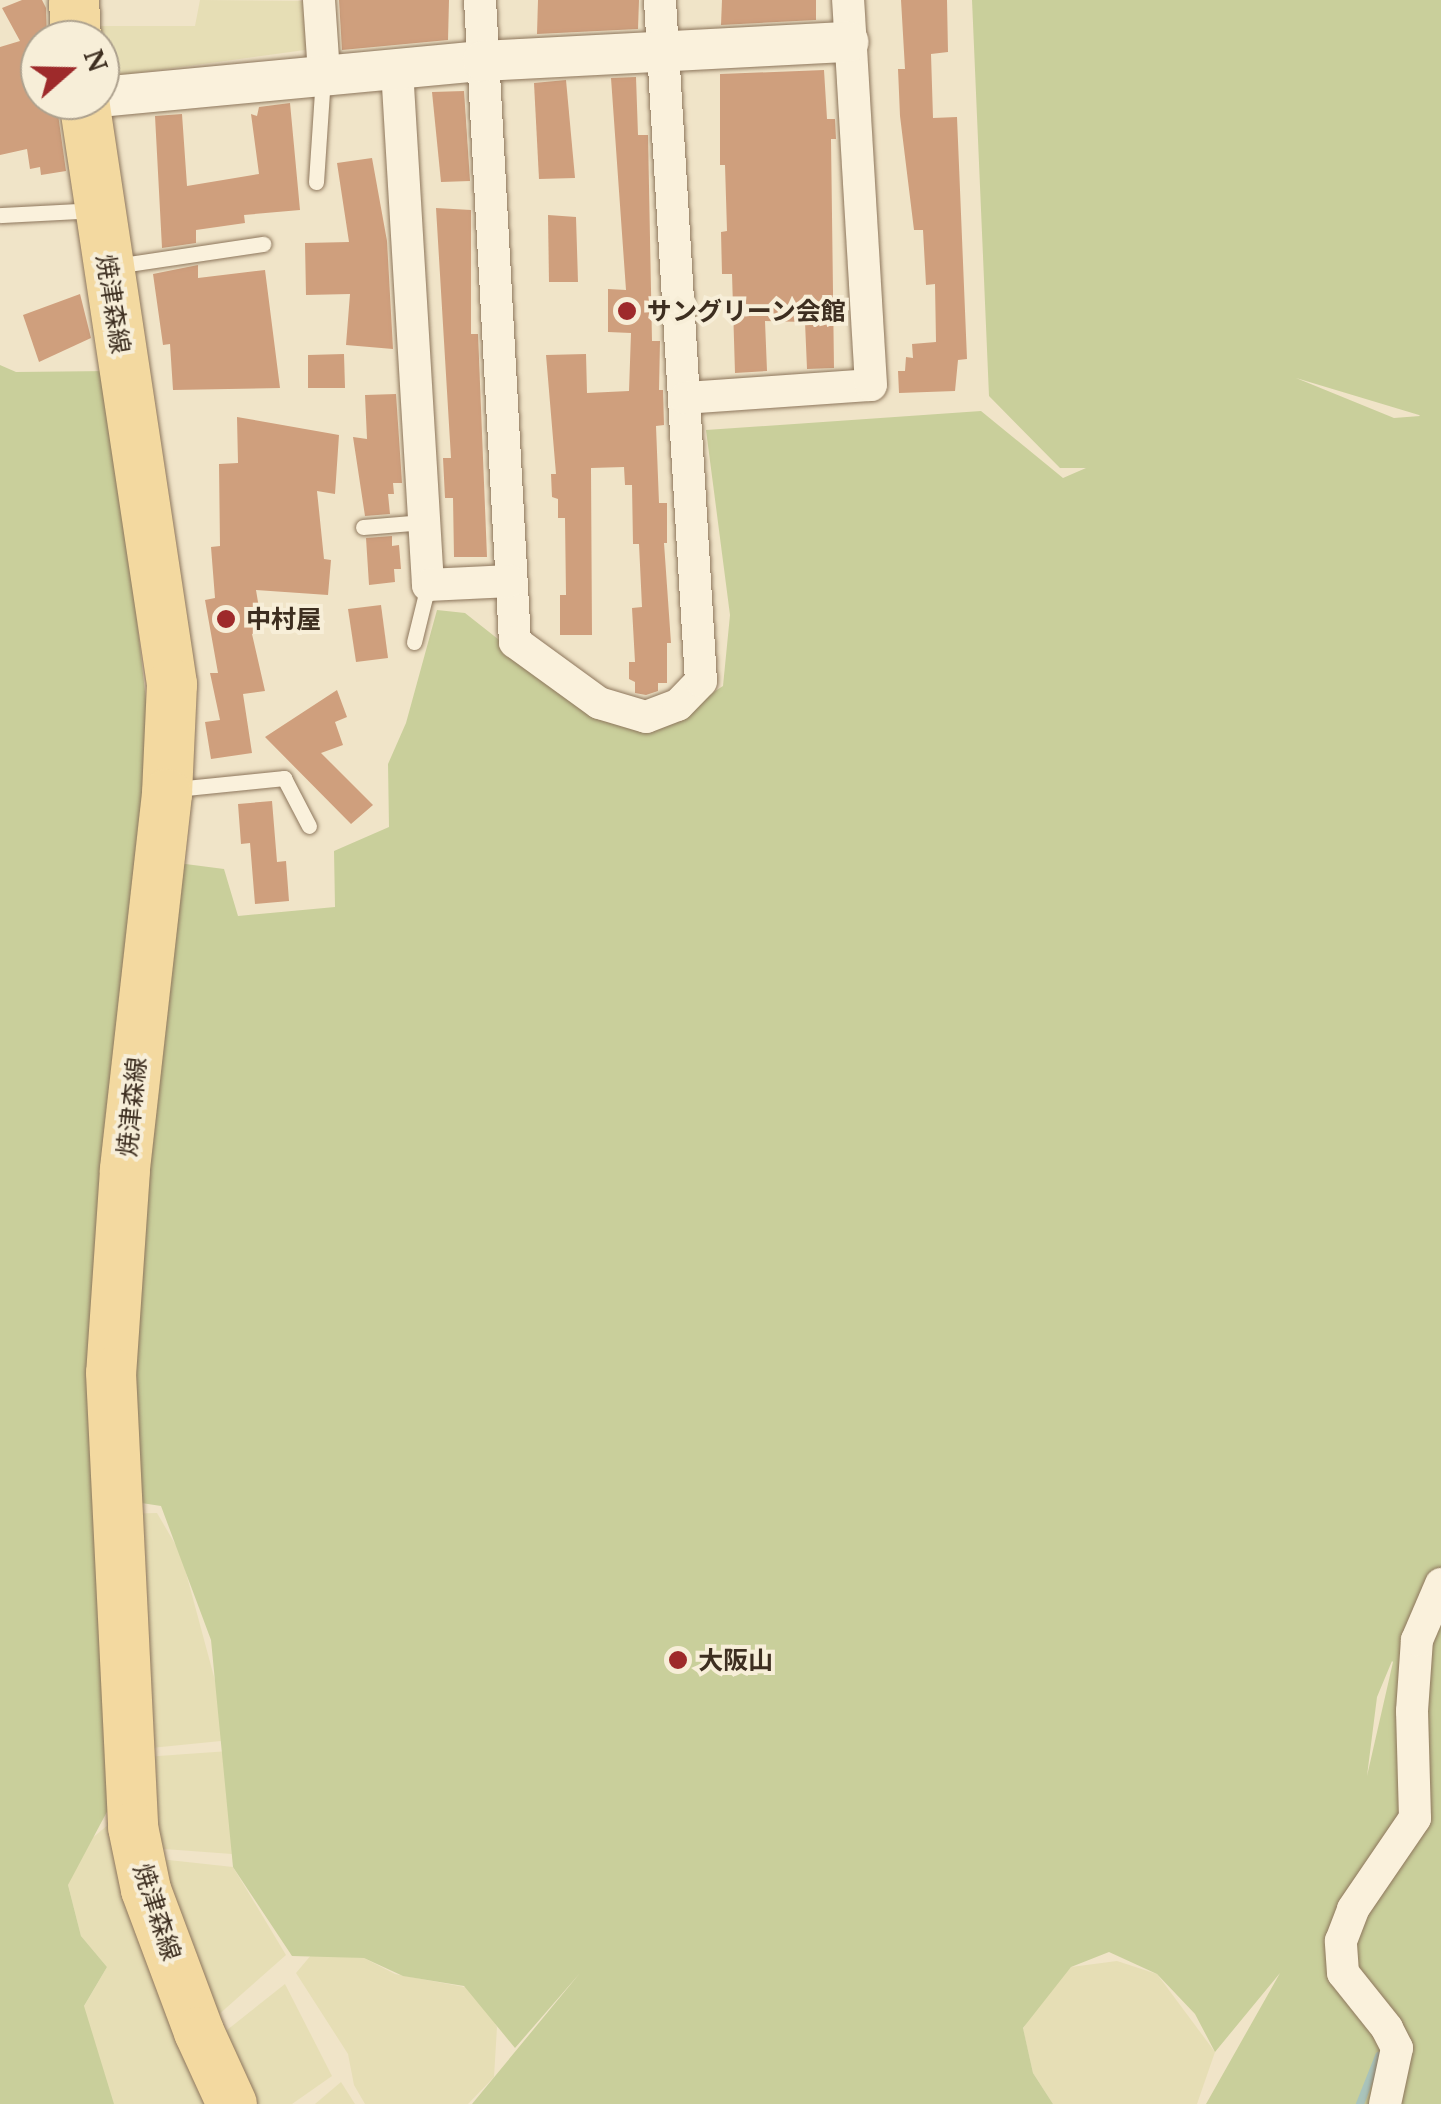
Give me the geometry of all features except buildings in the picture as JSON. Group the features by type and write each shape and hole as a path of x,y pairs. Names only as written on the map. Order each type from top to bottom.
{"main road":[{"name":"焼津森線","path":"87,120 172,684 167,789 125,1170 110,1373 133,1827 146,1890 199,2032 232,2104"}],"street":[{"path":"318,0 324,73"},
{"path":"480,0 515,642 599,703 646,716 678,705 701,681 660,0"},
{"path":"684,398 871,386 848,0"},
{"path":"120,95 483,60 849,42"},
{"path":"397,69 428,585 510,581"},
{"path":"1385,2104 1397,2048 1387,2028 1343,1972 1341,1941 1352,1909 1415,1818 1412,1711 1417,1640 1441,1584"}],"lane":[{"path":"316,182 324,73"},
{"path":"0,214 99,210"},
{"path":"106,267 263,244"},
{"path":"363,527 424,522"},
{"path":"414,642 428,585"},
{"path":"167,789 284,778 309,826"}],"shaded area":[{"path":"200,0 305,1 312,49 120,75 120,26 195,26"},
{"path":"157,1513 181,1554 231,1740 141,1749 118,1514"},
{"path":"229,1751 232,1854 137,1847 130,1758"},
{"path":"114,1820 216,2104 108,2104 52,2061 107,1967 81,1936 68,1885 85,1844"},
{"path":"150,1858 233,1867 286,1955 199,2032"},
{"path":"312,1954 364,1958 395,1974 475,1989 497,2027 494,2077 468,2104 365,2104 354,2085 348,2054 296,1973"},
{"path":"1117,1961 1157,1974 1215,2052 1197,2104 1053,2104 1033,2073 1023,2029 1041,1997 1071,1967"},
{"path":"285,1984 332,2076 292,2104 248,2104 217,2038"},
{"path":"341,2082 355,2104 315,2104"}],"green space":[{"path":"972,0 1441,0 1441,2104 1206,2104 1280,1973 1215,2052 1195,2014 1157,1974 1109,1952 1071,1967 1023,2028 1033,2073 1053,2104 472,2104 580,1973 515,2048 464,1986 403,1976 364,1958 292,1956 233,1867 211,1640 161,1506 122,1500 110,1806 68,1885 81,1936 107,1967 84,2006 114,2104 0,2104 0,365 16,372 109,371 153,763 170,862 224,869 238,916 335,907 334,851 389,827 388,764 406,723 437,610 465,613 580,704 651,733 723,686 730,615 706,430 981,411 1063,478 1086,468 1060,468 989,396","holes":["1296,378 1419,415 1420,416 1394,418","1393,1662 1367,1776 1377,1697"]}],"waterway":[{"path":"1360,2104 1379,2056"}],"place":[{"name":"サングリーン会館","path":"627,311"},
{"name":"中村屋","path":"226,619"},
{"name":"大阪山","path":"678,1660"}]}
